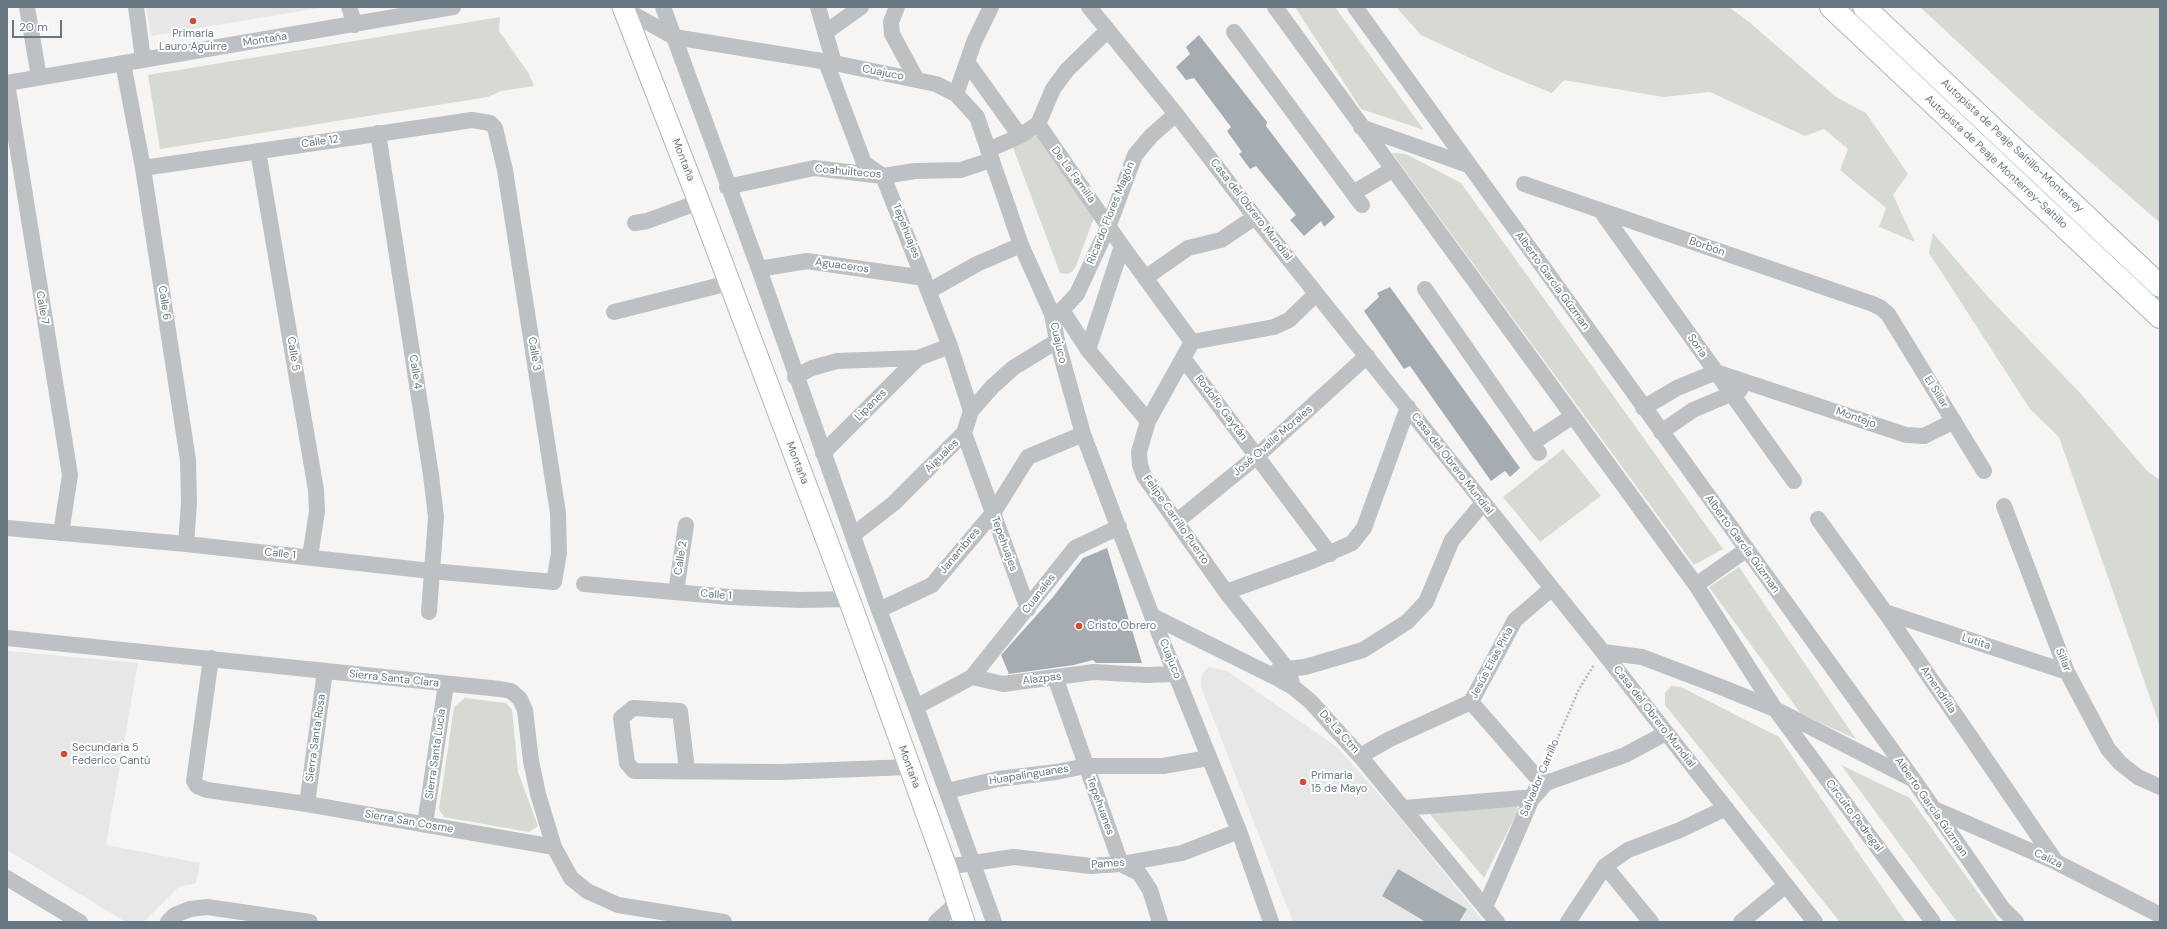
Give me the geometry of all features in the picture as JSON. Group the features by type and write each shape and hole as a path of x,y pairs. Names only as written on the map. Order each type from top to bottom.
{"highway":[{"name":"Autopista de Peaje Monterrey-Saltillo","path":"1832,7 2160,317"},
{"name":"Autopista de Peaje Saltillo-Monterrey","path":"1864,7 2160,286"}],"main road":[{"name":"Montaña","path":"623,8 699,202 728,283 849,599 908,767 946,866 960,913"}],"street":[{"path":"27,7 39,77"},
{"path":"136,7 143,59"},
{"path":"349,7 355,25"},
{"name":"Montaña","path":"7,83 143,59 355,25 452,7"},
{"path":"663,7 727,187 759,269 795,377 853,535 878,610 916,707 994,922"},
{"path":"818,7 826,32 830,63 864,163 883,176"},
{"path":"826,32 861,7"},
{"path":"897,7 891,22 892,34 917,80"},
{"path":"956,94 974,42 991,7"},
{"name":"Casa del Obrero Mundial","path":"1089,7 1176,114 1255,217 1408,407 1483,504 1603,652 1815,922"},
{"path":"1275,7 1392,170 1696,585 1775,710"},
{"name":"Alberto García Gúzman","path":"1355,7 1913,780 2003,909 2016,922"},
{"name":"Cuajuco","path":"623,8 674,37 830,63 936,84 956,94 977,117 1021,245 1057,312 1056,341 1083,434 1152,616 1208,758 1239,831 1271,922"},
{"path":"1038,124 1052,89 1067,70 1107,31"},
{"path":"1234,32 1357,199 1392,170"},
{"path":"967,62 1020,136"},
{"name":"Calle 6","path":"123,63 143,168 188,460 189,502 186,544"},
{"name":"Calle 7","path":"7,83 70,475 62,533"},
{"name":"Ricardo Flores Magón","path":"1057,312 1077,294 1109,225 1135,155 1151,136 1176,114"},
{"name":"Calle 12","path":"143,168 472,120 490,123 495,128"},
{"name":"Coahuiltecos","path":"727,187 814,168 883,176 915,171 961,170 990,155 1038,124"},
{"name":"De La Familia","path":"1038,124 1109,225"},
{"path":"1361,127 1468,165"},
{"name":"Calle 3","path":"495,128 505,170 558,513 560,553 554,582"},
{"name":"Calle 4","path":"378,133 431,475 436,517 429,612"},
{"name":"Calle 5","path":"258,151 316,490 318,511 310,557"},
{"name":"Tepehuajes","path":"883,176 927,284 950,346 971,411"},
{"name":"Borbón","path":"1524,184 1873,304 1888,314"},
{"path":"635,223 646,221 699,202"},
{"name":"Soria","path":"1601,211 1794,481"},
{"path":"1145,278 1188,248 1221,240 1255,217"},
{"path":"1109,225 1122,246 1192,342 1274,327 1289,320 1316,294"},
{"path":"927,284 1021,245"},
{"path":"1088,350 1122,246"},
{"name":"Aguaceros","path":"759,269 807,261 927,284"},
{"path":"614,312 728,283"},
{"path":"1425,289 1536,448 1573,416"},
{"path":"1057,312 1148,421"},
{"name":"El Sillar","path":"1888,314 1984,470"},
{"name":"Aiguales","path":"853,535 894,503 964,433 971,411 992,387 1013,368 1056,341"},
{"name":"Felipe Carrillo Puerto","path":"1192,342 1148,421 1139,452 1140,465 1144,476 1226,592 1288,670 1293,687"},
{"name":"Lipanes","path":"795,377 812,368 837,361 918,358 950,346"},
{"name":"José Ovalle Morales","path":"1176,522 1257,456 1367,356"},
{"name":"Lipanes","path":"823,453 918,358"},
{"name":"Rodolfo Gaytán","path":"1183,358 1330,554"},
{"path":"1643,408 1677,388 1716,372"},
{"name":"Montejo","path":"1716,372 1906,435 1924,436 1954,421"},
{"path":"1661,432 1693,410 1730,393 1756,384"},
{"path":"1226,592 1330,554 1352,542 1364,528 1408,407"},
{"name":"Tepehuajes","path":"964,433 1028,609"},
{"name":"Janambres","path":"878,610 932,585 993,513 1028,457 1083,434"},
{"path":"1261,670 1288,670 1305,667 1363,650 1407,622 1426,602 1452,540 1483,504"},
{"name":"Sillar","path":"2004,506 2067,672 2108,749 2120,763 2138,777 2160,787"},
{"name":"Amendrilla","path":"1818,519 1885,612 2056,862"},
{"name":"Calle 2","path":"676,592 686,525"},
{"name":"Cuanales","path":"972,677 1028,609 1075,548 1119,527"},
{"name":"Calle 1","path":"7,528 186,544 431,571 554,582"},
{"path":"1696,585 1746,550"},
{"name":"Calle 1","path":"584,584 792,600 849,599"},
{"name":"Jesús Elías Piña","path":"1360,756 1390,739 1472,702 1515,620 1551,589"},
{"name":"Lutita","path":"1885,612 2067,672"},
{"name":"De La Ctm","path":"1152,616 1293,687 1310,701 1360,756 1497,922"},
{"name":"Sierra Santa Clara","path":"7,638 211,658 446,684 500,688 511,692 520,698 525,710 534,774 554,847"},
{"path":"869,654 892,646"},
{"path":"1603,652 1642,657 1775,710 1913,780"},
{"name":"Sierra San Cosme","path":"211,658 194,781 198,786 207,790 307,804 554,847"},
{"name":"Sierra Santa Rosa","path":"307,804 325,671"},
{"name":"Alazpas","path":"972,677 1003,684 1094,672 1146,675 1176,674"},
{"path":"916,707 972,677"},
{"name":"Tepehuanes","path":"1055,677 1121,864"},
{"name":"Sierra Santa Lucía","path":"425,824 446,684"},
{"path":"1472,702 1543,782 1625,755 1666,733"},
{"path":"687,770 680,711 633,708 621,718 627,763 634,771 687,770 781,772 908,767"},
{"name":"Circuito Pedregal","path":"1775,710 1933,922"},
{"name":"Huapalinguanes","path":"947,791 998,779 1056,772 1086,766 1163,766 1208,758"},
{"name":"Salvador Carrillo","path":"1485,907 1525,812 1543,782"},
{"path":"1404,808 1534,797"},
{"path":"1568,922 1605,866 1628,850 1680,830 1726,808"},
{"name":"Caliza","path":"1932,808 2056,862 2160,915"},
{"name":"Pames","path":"946,866 973,861 1014,857 1091,866 1121,864 1182,853 1239,831"},
{"path":"554,847 571,878 602,899 618,905 724,922"},
{"path":"1121,864 1139,873 1150,890 1160,922"},
{"path":"1605,866 1651,922"},
{"path":"7,878 64,917 80,922"},
{"path":"1742,922 1786,885"},
{"path":"168,922 175,915 190,909 207,907 310,922"},
{"path":"936,922 960,913"}],"path":[{"name":"Salvador Carrillo","path":"1543,782 1579,689 1603,652"}],"shaded area":[{"name":"Primaria Lauro Aguirre","path":"146,7 324,7 151,36"},
{"path":"1295,7 1335,7 1424,130 1361,109"},
{"path":"1396,7 1729,7 1749,22 1836,97 1866,113 1908,174 1893,195 1915,242 1879,227 1886,208 1840,170 1848,149 1824,129 1805,136 1710,92 1663,97 1564,80 1552,93 1498,71 1421,35"},
{"path":"1920,7 2160,7 2160,223 2030,109"},
{"path":"500,17 499,31 529,74 534,86 501,91 488,97 160,149 148,75"},
{"path":"1039,135 1096,212 1076,266 1072,272 1066,274 1060,273 1012,145"},
{"path":"1392,153 1406,154 1461,183 1723,549 1694,565"},
{"path":"1933,233 1989,298 2081,394 2147,471 2160,480 2160,726 2059,437 2030,409 1929,253"},
{"path":"1563,449 1601,496 1540,542 1503,497"},
{"path":"1739,567 1856,739 1801,714 1709,587"},
{"name":"Secundaria 5 Federico Cantú","path":"7,651 138,663 106,845 200,863 196,883 179,887 144,922 126,922 7,850"},
{"name":"Primaria 15 de Mayo","path":"1209,667 1227,671 1337,747 1400,818 1484,922 1293,922 1201,687 1202,674"},
{"path":"1671,686 1681,687 1779,737 1905,921 1840,922 1665,705 1665,693"},
{"path":"465,698 506,703 512,710 518,772 538,826 529,832 444,817 439,809 454,707"},
{"path":"1841,765 1910,798 1999,922 1957,922"},
{"path":"1515,800 1518,811 1484,878 1428,812"}],"building":[{"path":"1199,35 1267,122 1266,126 1335,217 1324,227 1321,221 1304,236 1290,220 1296,215 1256,166 1250,169 1239,154 1242,152 1227,131 1231,127 1194,78 1186,80 1176,67 1190,54 1186,47"},
{"path":"1390,287 1520,468 1510,477 1505,471 1491,481 1410,366 1404,369 1364,311 1379,297 1377,293"},
{"name":"Cristo Obrero","path":"1107,548 1142,663 1096,663 1093,660 1074,665 1009,674 1001,655 1053,597 1083,558"},
{"path":"1398,869 1467,909 1459,922 1426,922 1382,896"}],"place":[{"name":"Primaria Lauro Aguirre","path":"193,21"},
{"name":"Cristo Obrero","path":"1079,626"},
{"name":"Secundaria 5 Federico Cantú","path":"64,754"},
{"name":"Primaria 15 de Mayo","path":"1303,782"}]}
